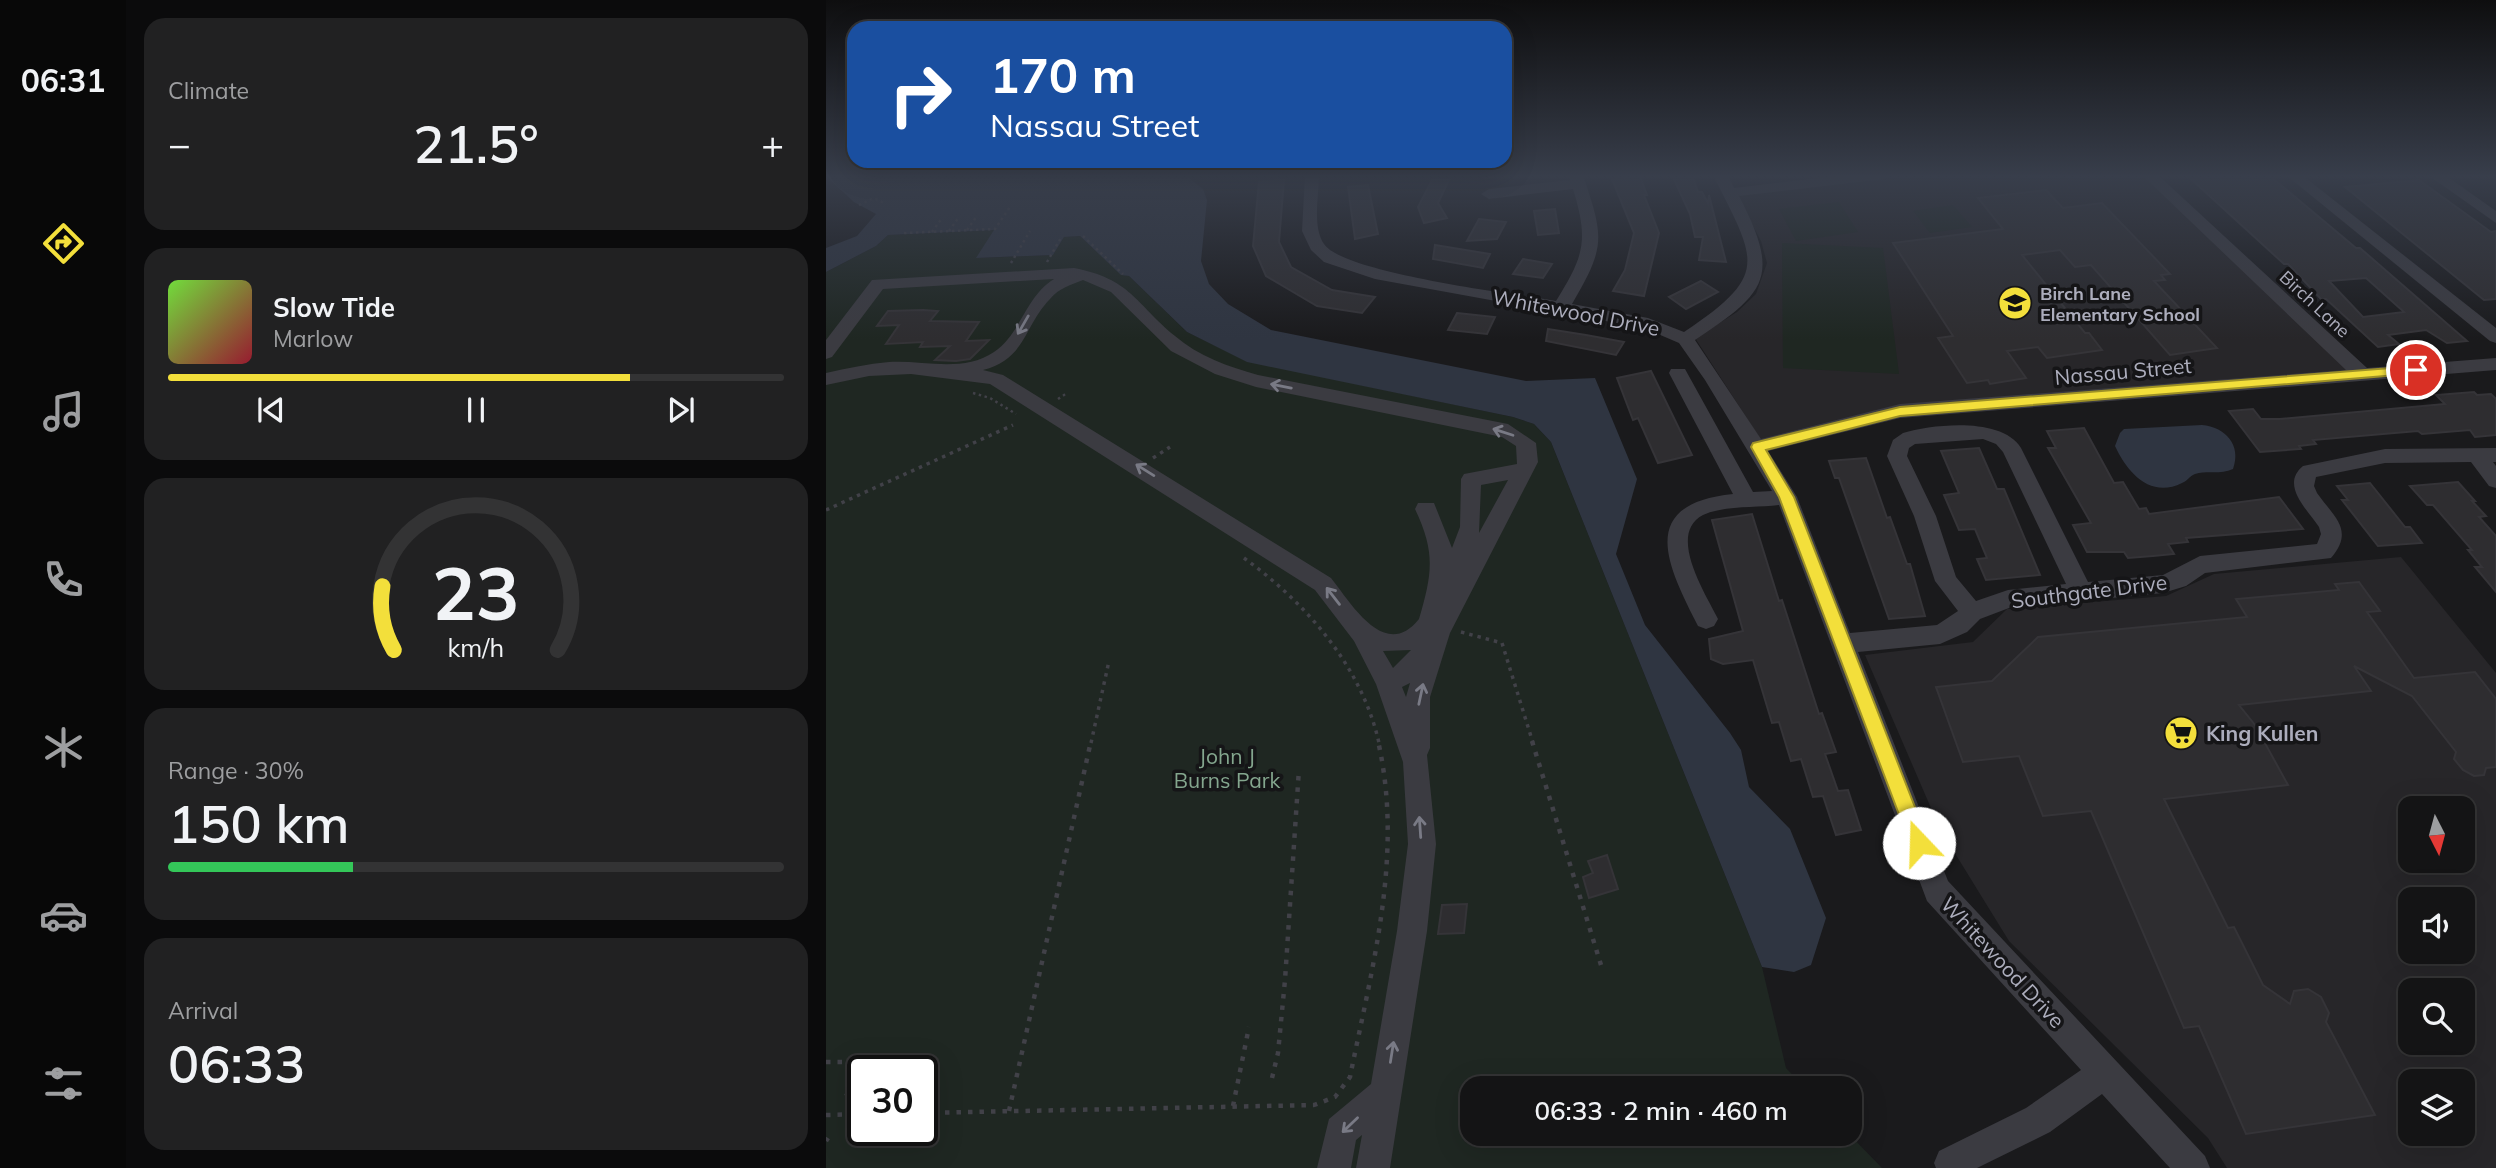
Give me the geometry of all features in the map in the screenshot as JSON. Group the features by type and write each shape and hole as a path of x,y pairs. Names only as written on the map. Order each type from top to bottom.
{"street":[{"name":"Whitewood Drive","path":"1310,230 1317,247 1330,259 1375,274 1648,323 1685,339 1758,447 1786,497 1937,891 2193,1168"},
{"path":"1562,306 1589,261 1595,243 1594,230"},
{"path":"1685,339 1743,298 1755,279 1758,268 1747,230"},
{"name":"Birch Lane","path":"2207,230 2363,375"},
{"path":"2361,230 2496,337"},
{"path":"1037,299 1024,292 1040,269"},
{"path":"826,353 878,284 1040,269 1074,272 1094,275 1113,283 1169,340 1221,371 1256,381 1508,431 1526,443 1528,462 1436,630 1407,672 1388,683"},
{"path":"962,381 1009,349 1037,299 1060,281 1094,275"},
{"name":"Nassau Street","path":"1758,447 1900,411 2496,364"},
{"path":"826,379 862,369 911,365 962,381 996,379 1323,584 1362,634 1388,683 1416,762"},
{"path":"1678,373 1748,502"},
{"path":"1972,612 1946,581 1925,516 1897,456 1900,445 1910,438 1983,432 2003,439 2011,448 2081,591"},
{"name":"Southgate Drive","path":"1844,644 1940,634 1959,625 1972,612 2008,599 2163,584 2178,580 2200,565 2323,551 2331,546 2333,538 2331,528 2304,489 2304,476 2311,471 2385,456 2487,456"},
{"path":"2487,456 2496,481"},
{"path":"1373,1168 1412,931 1422,844 1416,762 1419,697 1436,630 1471,527 1471,480 1524,470"},
{"path":"1706,619 1679,559 1679,532 1685,519 1695,510 1786,497"},
{"path":"1426,509 1444,551 1445,566 1436,630"},
{"path":"1362,634 1381,642 1396,644 1436,630"},
{"path":"1951,1163 2038,1120 2105,1072"},
{"path":"1334,1168 1341,1131 1385,1093"}],"path":[{"path":"904,233 981,230"},
{"path":"1010,265 1030,231"},
{"path":"1040,269 1062,236"},
{"path":"1083,236 1123,274"},
{"path":"962,381 1021,417"},
{"path":"826,510 1013,425"},
{"path":"1148,461 1170,447"},
{"path":"938,1113 1314,1105 1335,1097 1350,1077 1389,857 1389,805 1384,758 1375,723 1347,666 1318,621 1277,580 1240,555"},
{"path":"1436,630 1502,643 1601,965"},
{"path":"1009,1111 1109,661"},
{"path":"1272,1078 1278,1053 1285,980 1299,769"},
{"path":"1233,1106 1249,1027"},
{"path":"826,1062 862,1062 844,1101"},
{"path":"826,1115 847,1114"}],"shaded area":[{"name":"Birch Lane Elementary School","path":"1755,230 2204,230 2357,373 1890,408 1761,440 1695,338 1737,312 1756,294 1767,263"},
{"path":"2401,557 2496,673 2496,1168 2227,1168 2208,1138 2009,941 1940,829 1865,655 1973,642 2007,609 2166,596 2214,574"}],"green space":[{"name":"John J Burns Park","path":"995,230 977,258 1053,255 1064,237 1080,236 1121,274 1129,276 1187,332 1247,361 1513,417 1534,424 1551,442 1762,967 1786,1068 1794,1076 1460,1076 1460,1146 1861,1146 1882,1168 826,1168 826,272 876,246 888,235"},
{"path":"1790,230 1856,230 1858,232 1796,241"},
{"path":"1927,230 1954,230 1930,233"},
{"path":"1782,243 1883,248 1899,374 1783,368"}],"water":[{"path":"863,230 1204,230 1201,261 1209,284 1228,304 1271,330 1526,381 1595,378 1637,479 1616,554 1645,625 1741,750 1749,787 1790,829 1826,918 1811,965 1794,972 1762,967 1551,442 1534,424 1513,417 1247,362 1187,332 1129,276 1121,275 1080,236 1064,237 1053,255 976,258 994,230 888,235 876,246 826,272 826,248 857,236"},
{"path":"2202,425 2218,429 2230,439 2235,452 2233,469 2195,474 2182,483 2160,488 2141,480 2133,473 2115,446 2124,429"}],"building":[{"path":"1255,230 1280,230 1279,242 1291,267 1332,290 1375,297 1362,313 1317,306 1266,276 1253,246"},
{"path":"1354,230 1377,230 1378,234 1355,239"},
{"path":"1473,230 1502,230 1497,239 1467,241"},
{"path":"1537,230 1558,230 1559,233 1538,235"},
{"path":"1633,230 1658,230 1659,233 1644,296 1613,291 1625,270"},
{"path":"1693,230 1718,230 1726,262 1699,260 1703,237 1695,237"},
{"path":"1999,230 2127,230 2170,274 2161,275 2165,280 2154,281 2217,348 2170,355 2091,265 2075,267 2060,250 2022,255 2102,350 2047,358 2038,347 2007,351 2026,378 1990,384 1988,380 1967,383 1938,338 1953,336 1893,243"},
{"path":"2246,230 2334,230 2356,248 2360,248 2467,341 2447,343 2426,330 2388,335 2399,344 2378,347 2326,299 2321,299 2288,264 2284,264","holes":["2366,278 2404,312 2363,317 2329,281"]},
{"path":"2397,230 2496,231 2496,299 2484,300"},
{"path":"1435,245 1490,254 1483,268 1433,259"},
{"path":"1523,259 1552,264 1543,278 1513,274"},
{"path":"1701,281 1718,292 1686,309 1669,297"},
{"path":"888,311 938,311 930,321 979,322 966,341 989,340 970,359 956,361 935,360 950,346 920,347 923,342 886,344 899,325 877,326"},
{"path":"1457,313 1495,317 1487,334 1448,330"},
{"path":"1548,329 1624,342 1616,355 1546,341"},
{"path":"1651,371 1692,455 1658,463 1638,418 1633,420 1617,378"},
{"path":"2474,392 2477,395 2491,394 2496,399 2496,435 2475,437 2470,430 2422,434 2418,431 2313,440 2316,444 2299,446 2301,449 2260,452 2229,411 2253,409 2261,419 2280,419 2445,404 2436,395"},
{"path":"2084,428 2114,483 2123,482 2139,509 2146,508 2149,514 2279,497 2303,529 2186,538 2188,542 2168,544 2174,554 2128,558 2124,552 2087,552 2073,525 2091,523 2048,448 2056,448 2047,431"},
{"path":"1979,448 1997,489 2004,489 2040,575 1986,580 1977,559 1987,558 1975,529 1959,530 1944,495 1959,493 1941,451"},
{"path":"1866,458 1887,518 1890,517 1907,564 1910,564 1925,616 1889,619 1839,478 1835,478 1829,461"},
{"path":"2458,482 2486,516 2479,517 2496,536 2496,592 2475,567 2482,567 2468,550 2472,550 2433,505 2427,505 2410,486"},
{"path":"2370,483 2405,527 2410,527 2422,543 2378,546 2342,500 2348,500 2337,486"},
{"path":"1752,514 1779,601 1782,600 1819,714 1822,713 1836,752 1825,754 1838,791 1848,790 1861,830 1836,835 1823,796 1813,797 1801,759 1791,761 1779,722 1772,723 1753,660 1723,664 1711,659 1709,639 1743,631 1712,520"},
{"path":"2359,582 2380,611 2367,612 2414,678 2475,672 2496,699 2496,767 2486,768 2484,775 2474,776 2463,770 2454,759 2456,752 2412,696 2354,666 2371,691 2239,705 2255,725 2288,785 2164,799 2228,928 2234,927 2263,985 2290,1004 2294,991 2308,989 2321,997 2329,1013 2326,1022 2375,1115 2246,1134 2199,1026 2184,1028 2091,811 2043,816 2019,756 1963,762 1936,687 1992,681 2038,637 2247,617 2236,599 2339,590 2335,584"},
{"path":"1607,855 1618,889 1589,898 1583,877 1593,873 1588,861"},
{"path":"1467,904 1464,933 1438,934 1442,905"}],"place":[{"name":"Birch Lane Elementary School","path":"2015,303"},
{"name":"King Kullen","path":"2181,733"}],"route":[{"path":"1919,843 1786,497 1758,447 1900,411 2416,370"}]}
